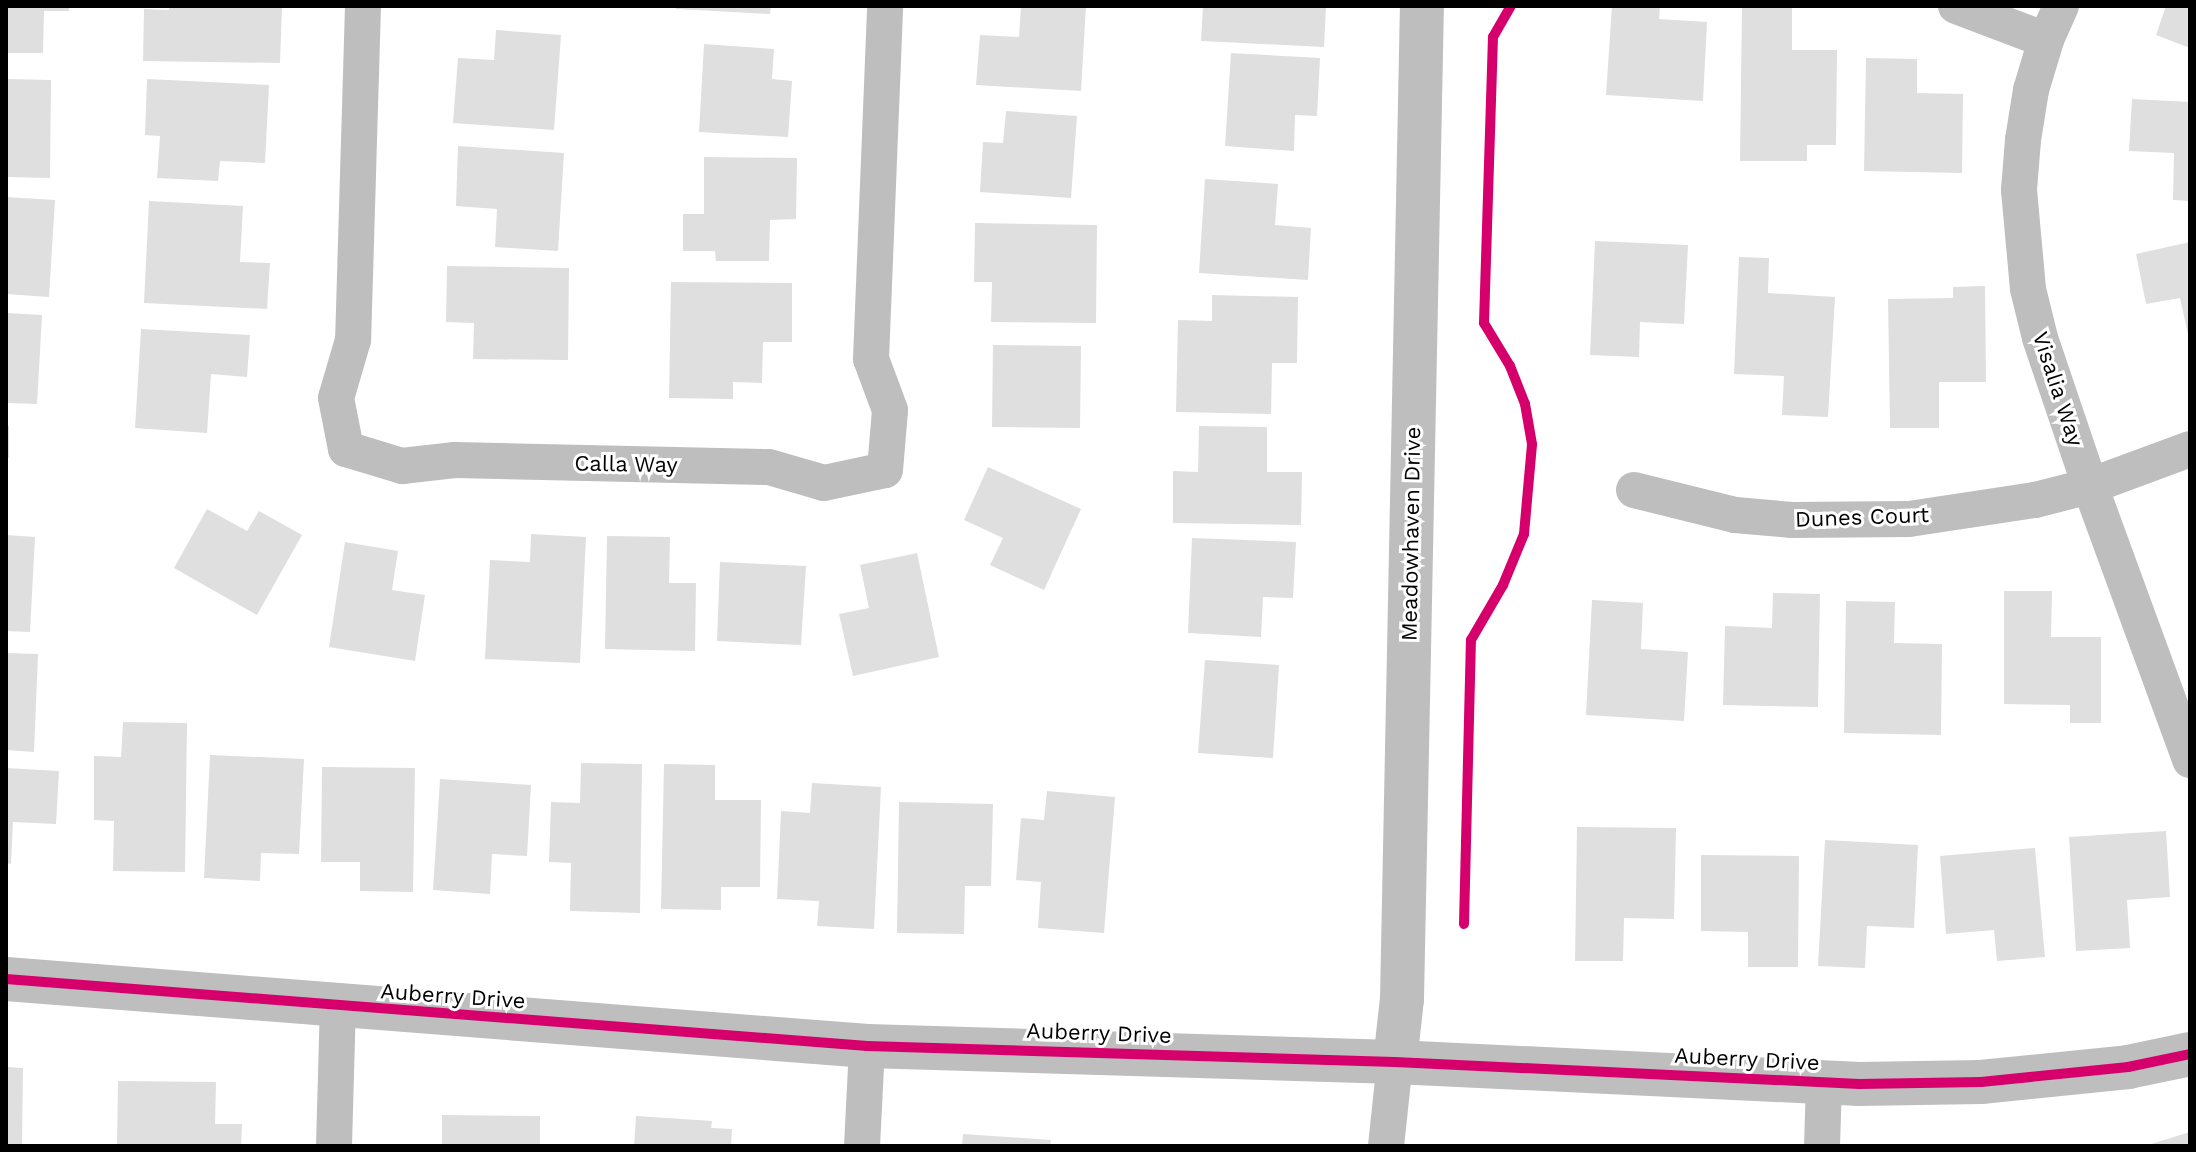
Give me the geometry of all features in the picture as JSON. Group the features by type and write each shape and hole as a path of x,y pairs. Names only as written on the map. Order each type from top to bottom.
{"street":[{"name":"Calla Way","path":"363,6 353,340 336,398 346,449 402,466 455,460 769,467 824,483 885,470 890,410 871,359 885,6"},
{"name":"Meadowhaven Drive","path":"1395,1062 1403,983 1422,6"},
{"path":"1956,6 2046,40"},
{"name":"Visalia Way","path":"2061,6 2046,40 2031,90 2023,140 2021,239 2040,338 2090,486 2190,760"},
{"name":"Dunes Court","path":"1634,490 1735,515 1845,522 1971,511 2090,486 2190,449"},
{"name":"Auberry Drive","path":"6,979 867,1046 1395,1062 1824,1083 1981,1082 2128,1067 2190,1054"},
{"path":"334,1146 338,1007"},
{"path":"862,1146 867,1046"},
{"path":"1386,1146 1395,1062"},
{"path":"1822,1146 1824,1083"}],"building":[{"path":"6,6 69,6 69,11 44,11 43,53 6,53"},
{"path":"169,6 282,6 280,63 143,61 144,9 169,10"},
{"path":"676,6 771,6 770,14 676,9"},
{"path":"1021,6 1086,6 1081,91 976,85 980,35 1019,37"},
{"path":"1203,6 1326,6 1324,47 1201,41"},
{"path":"1612,6 1660,6 1659,19 1707,22 1703,101 1606,95"},
{"path":"1742,6 1792,6 1792,50 1837,50 1836,145 1807,145 1807,161 1740,161"},
{"path":"2166,6 2190,6 2190,48 2156,35"},
{"path":"496,30 561,35 554,130 453,123 458,58 494,60"},
{"path":"704,44 774,49 772,79 792,81 788,137 699,132"},
{"path":"1231,53 1320,58 1317,116 1295,115 1294,151 1225,146"},
{"path":"1866,58 1917,59 1917,93 1963,94 1962,173 1864,171"},
{"path":"6,79 51,80 50,178 6,177"},
{"path":"147,79 269,85 265,163 220,161 218,181 157,178 160,136 145,135"},
{"path":"2132,99 2190,102 2190,201 2173,200 2174,153 2129,151"},
{"path":"1006,111 1077,116 1071,198 980,192 983,142 1003,143"},
{"path":"458,146 564,153 558,251 495,247 497,209 456,206"},
{"path":"704,157 797,158 796,219 770,220 769,261 716,261 715,251 683,251 683,214 704,214"},
{"path":"1205,179 1278,184 1275,225 1311,228 1308,280 1199,273"},
{"path":"6,197 55,200 49,297 6,294"},
{"path":"149,201 243,206 240,262 270,263 267,309 144,303"},
{"path":"975,223 1097,225 1096,323 991,322 992,282 974,282"},
{"path":"1595,241 1688,245 1684,324 1640,322 1639,357 1590,355"},
{"path":"2190,242 2189,339 2180,298 2146,304 2136,254"},
{"path":"1739,257 1769,258 1768,293 1835,297 1828,417 1782,415 1784,376 1734,374"},
{"path":"447,266 569,268 568,360 473,359 474,323 446,322"},
{"path":"671,282 792,283 792,342 763,342 762,383 733,382 733,399 669,398"},
{"path":"1985,286 1986,382 1939,382 1939,428 1890,428 1888,299 1953,298 1953,287"},
{"path":"1212,295 1298,297 1297,363 1272,363 1271,414 1176,412 1178,320 1212,321"},
{"path":"6,313 42,315 37,404 6,403"},
{"path":"141,329 250,335 247,377 211,374 207,433 135,428"},
{"path":"993,345 1081,346 1080,428 992,427"},
{"path":"6,426 9,426 9,458 6,457"},
{"path":"1199,426 1267,427 1267,472 1302,472 1301,525 1173,523 1173,471 1198,472"},
{"path":"988,467 1081,509 1044,590 990,565 1003,538 964,520"},
{"path":"207,509 247,531 259,511 302,535 257,615 174,568"},
{"path":"531,534 586,537 580,663 485,659 490,560 530,562"},
{"path":"6,535 35,537 30,632 6,631"},
{"path":"607,536 670,537 669,583 696,583 695,651 605,649"},
{"path":"1192,538 1296,542 1293,598 1263,597 1261,637 1188,633"},
{"path":"345,542 398,551 392,590 425,595 415,661 329,647"},
{"path":"917,553 939,657 853,676 839,614 869,608 860,565"},
{"path":"720,562 806,566 801,645 717,641"},
{"path":"2004,591 2052,591 2051,637 2101,637 2101,723 2070,723 2070,705 2004,704"},
{"path":"1773,593 1820,594 1818,707 1723,705 1725,626 1772,628"},
{"path":"1592,600 1643,603 1641,649 1688,652 1684,721 1586,715"},
{"path":"1846,601 1895,602 1894,643 1942,644 1941,735 1844,733"},
{"path":"6,653 38,654 34,752 6,750"},
{"path":"1205,660 1279,665 1273,758 1198,753"},
{"path":"123,722 187,723 185,872 113,871 114,821 94,820 94,756 121,757"},
{"path":"210,755 304,759 299,854 261,853 260,881 204,878"},
{"path":"581,763 642,764 640,913 570,911 571,863 549,862 551,802 580,803"},
{"path":"664,764 715,765 715,800 761,800 760,887 721,887 721,910 661,909"},
{"path":"322,767 415,768 413,892 360,891 360,862 321,862"},
{"path":"6,768 59,771 56,824 13,822 11,864 6,863"},
{"path":"440,779 531,785 527,856 492,854 490,894 433,890"},
{"path":"812,783 881,787 874,929 817,926 819,901 777,899 781,811 810,813"},
{"path":"1047,791 1115,797 1104,933 1038,928 1041,882 1016,880 1021,818 1044,820"},
{"path":"899,802 993,804 991,886 965,886 964,934 897,933"},
{"path":"1577,827 1676,828 1674,919 1624,918 1623,961 1575,961"},
{"path":"2166,831 2170,897 2127,900 2130,948 2076,951 2069,837"},
{"path":"1825,840 1918,845 1914,928 1867,926 1865,968 1818,966"},
{"path":"2035,848 2045,957 1997,961 1994,930 1946,934 1940,856"},
{"path":"1701,855 1799,856 1798,967 1748,967 1748,932 1701,931"},
{"path":"6,1067 23,1068 22,1146 6,1146"},
{"path":"118,1081 216,1082 215,1124 242,1124 241,1146 117,1146"},
{"path":"442,1115 540,1116 540,1146 442,1146"},
{"path":"636,1116 712,1121 711,1128 732,1129 731,1146 634,1146"},
{"path":"2190,1132 2190,1146 2148,1146 2148,1145"},
{"path":"963,1134 1051,1140 1050,1146 962,1146"}],"cycle path":[{"path":"1464,924 1471,640 1503,585 1524,534 1532,444 1525,404 1510,366 1484,323 1493,37 1511,6"},
{"path":"6,979 867,1046 1395,1062 1859,1084 1981,1082 2128,1067 2190,1054"}]}
